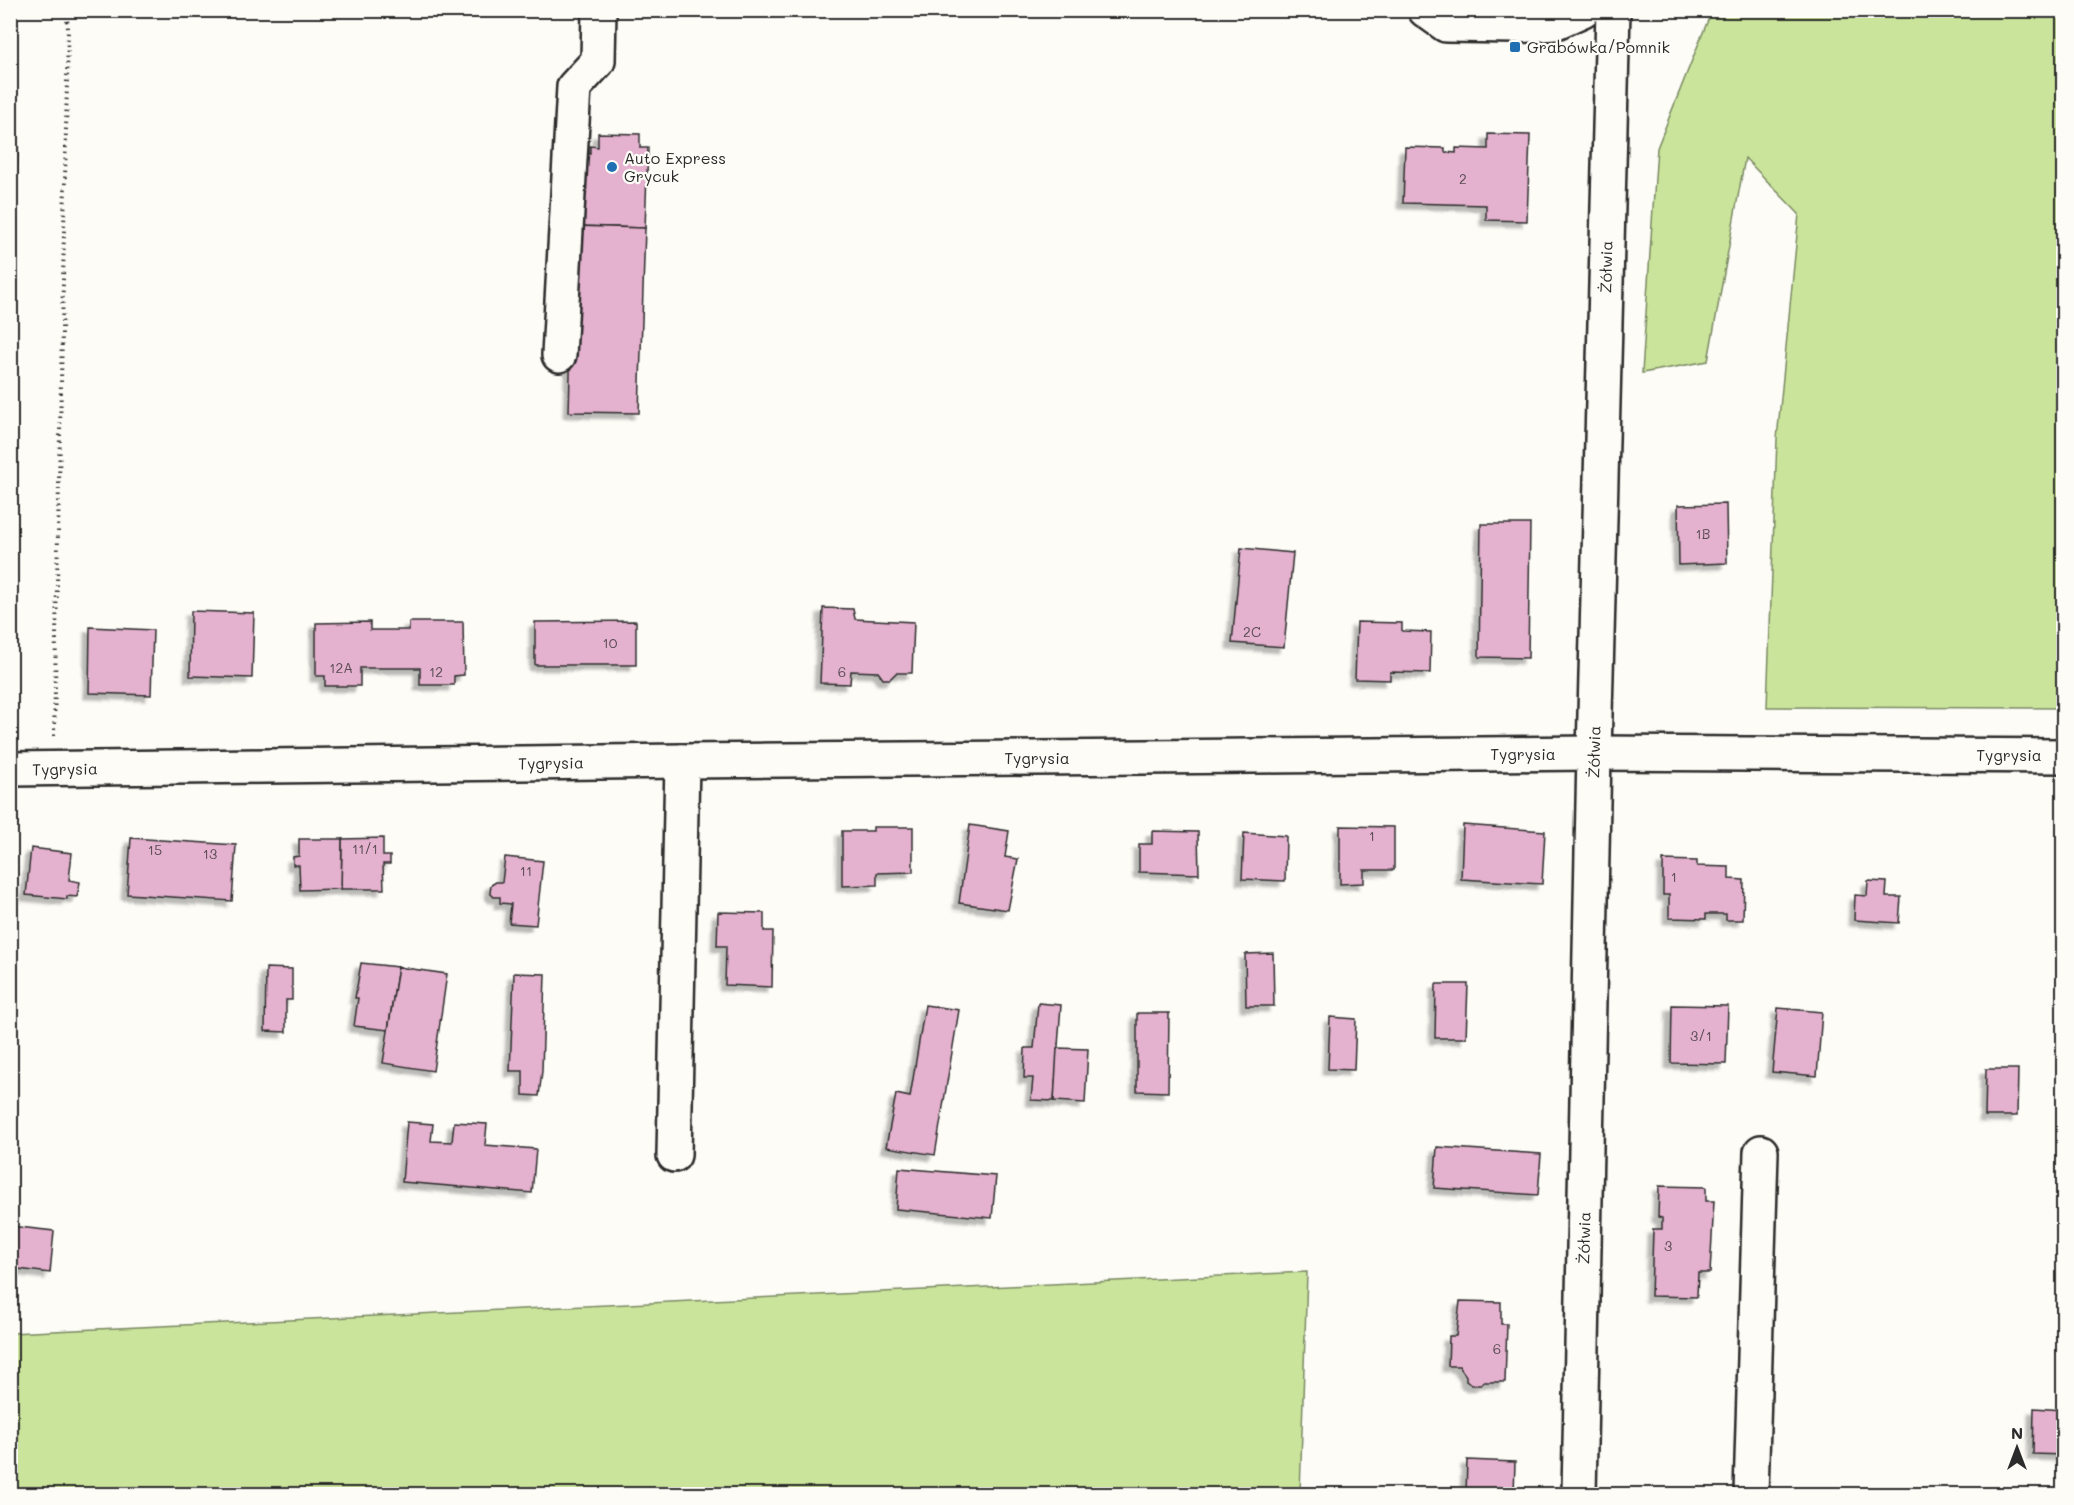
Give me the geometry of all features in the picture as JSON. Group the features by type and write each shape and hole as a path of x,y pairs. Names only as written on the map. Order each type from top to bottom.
{"street":[{"path":"559,355 574,87 598,61 599,10"},
{"path":"1425,10 1446,25 1516,26 1554,23 1583,10"},
{"name":"Żółwia","path":"1579,1494 1594,753 1613,10"},
{"name":"Tygrysia","path":"10,770 1594,753 2064,756"},
{"path":"674,1155 682,761"},
{"path":"1750,1494 1761,1152"}],"path":[{"path":"54,770 68,29 66,10"}],"green space":[{"path":"1712,10 2063,11 2063,708 1767,707 1777,439 1799,214 1745,158 1708,361 1642,373 1657,148"},
{"path":"1307,1272 1300,1494 11,1494 11,1333"}],"building":[{"path":"10,106 19,107 17,185 10,184"},
{"name":"Auto Express Grycuk","path":"598,133 640,134 640,148 648,148 645,228 579,226 577,154 590,154 590,146 598,147"},
{"path":"1488,134 1530,135 1527,221 1486,220 1486,205 1403,203 1405,147 1445,148 1445,152 1456,153 1456,148 1488,149"},
{"path":"574,226 645,228 639,413 569,412"},
{"path":"1726,504 1727,563 1679,565 1678,505"},
{"path":"1481,524 1530,524 1528,658 1479,657"},
{"path":"1241,548 1293,553 1284,647 1232,643"},
{"path":"823,608 853,609 855,619 914,622 912,673 896,673 890,679 883,679 878,672 851,671 850,684 820,683"},
{"path":"191,611 254,613 252,678 190,676"},
{"path":"636,621 636,665 535,665 535,622"},
{"path":"370,622 370,630 409,630 409,622 463,622 464,675 454,676 454,685 420,685 420,668 360,668 360,686 325,686 325,676 316,676 316,623"},
{"path":"1357,622 1402,623 1402,631 1431,632 1430,673 1390,672 1390,680 1355,679"},
{"path":"90,627 153,630 151,695 89,693"},
{"path":"970,825 1009,831 1005,857 1018,859 1008,910 959,903"},
{"path":"1463,825 1545,831 1542,884 1461,879"},
{"path":"1340,826 1394,827 1394,870 1364,870 1364,883 1340,884"},
{"path":"873,827 913,827 913,872 877,873 877,885 842,886 842,831 873,831"},
{"path":"1152,831 1198,832 1199,874 1139,872 1139,844 1152,844"},
{"path":"1244,833 1286,836 1285,881 1242,879"},
{"path":"131,838 236,845 232,901 127,894"},
{"path":"383,838 383,856 390,856 390,864 383,864 384,889 341,889 342,839"},
{"path":"299,839 342,839 341,889 300,890 299,865 293,865 293,857 299,856"},
{"path":"31,848 72,853 69,880 80,882 77,897 67,896 67,899 26,895"},
{"path":"505,857 543,861 536,925 509,923 511,904 500,903 500,897 494,897 490,893 491,885 502,882"},
{"path":"1663,860 1697,861 1697,866 1729,867 1729,879 1744,880 1743,920 1726,920 1726,914 1706,914 1706,919 1669,918 1669,895 1663,895"},
{"path":"1868,881 1887,882 1886,897 1901,897 1899,923 1854,920 1855,895 1867,896"},
{"path":"718,912 764,913 764,931 773,931 772,987 725,985 726,946 717,946"},
{"path":"1273,953 1274,1006 1246,1006 1245,954"},
{"path":"361,963 398,967 388,1030 354,1026 358,998 355,998"},
{"path":"398,967 447,974 433,1071 383,1063"},
{"path":"266,968 292,969 292,1000 286,1000 286,1032 265,1031"},
{"path":"514,973 545,974 539,1096 523,1095 523,1071 510,1071"},
{"path":"1436,984 1468,984 1466,1038 1435,1038"},
{"path":"1038,1003 1061,1005 1054,1101 1031,1100 1033,1078 1024,1078 1025,1048 1034,1048"},
{"path":"925,1005 959,1010 935,1155 886,1147 896,1094 910,1097"},
{"path":"1672,1005 1728,1006 1726,1064 1671,1063"},
{"path":"1778,1008 1822,1012 1817,1076 1772,1072"},
{"path":"1137,1013 1169,1013 1168,1092 1137,1091"},
{"path":"1330,1017 1356,1019 1354,1070 1328,1069"},
{"path":"1057,1048 1088,1049 1085,1103 1054,1101"},
{"path":"1986,1069 2018,1069 2017,1116 1985,1116"},
{"path":"407,1122 433,1124 431,1141 452,1142 454,1122 487,1124 485,1145 536,1149 532,1193 402,1182"},
{"path":"1437,1147 1541,1154 1538,1195 1434,1188"},
{"path":"899,1168 996,1176 992,1218 896,1209"},
{"path":"1659,1186 1706,1187 1706,1201 1714,1201 1710,1273 1698,1273 1697,1297 1651,1296 1653,1229 1662,1229 1662,1218 1658,1217"},
{"path":"10,1226 54,1231 50,1273 10,1268"},
{"path":"1460,1301 1501,1302 1501,1324 1507,1324 1505,1382 1484,1382 1481,1385 1472,1385 1466,1381 1466,1376 1459,1366 1448,1366 1449,1336 1456,1336"},
{"path":"2034,1408 2064,1410 2064,1455 2033,1454"},
{"path":"1467,1460 1515,1462 1514,1494 1466,1494"}],"place":[{"name":"Grabówka/Pomnik","path":"1515,47"},
{"name":"Auto Express Grycuk","path":"612,167"}]}
